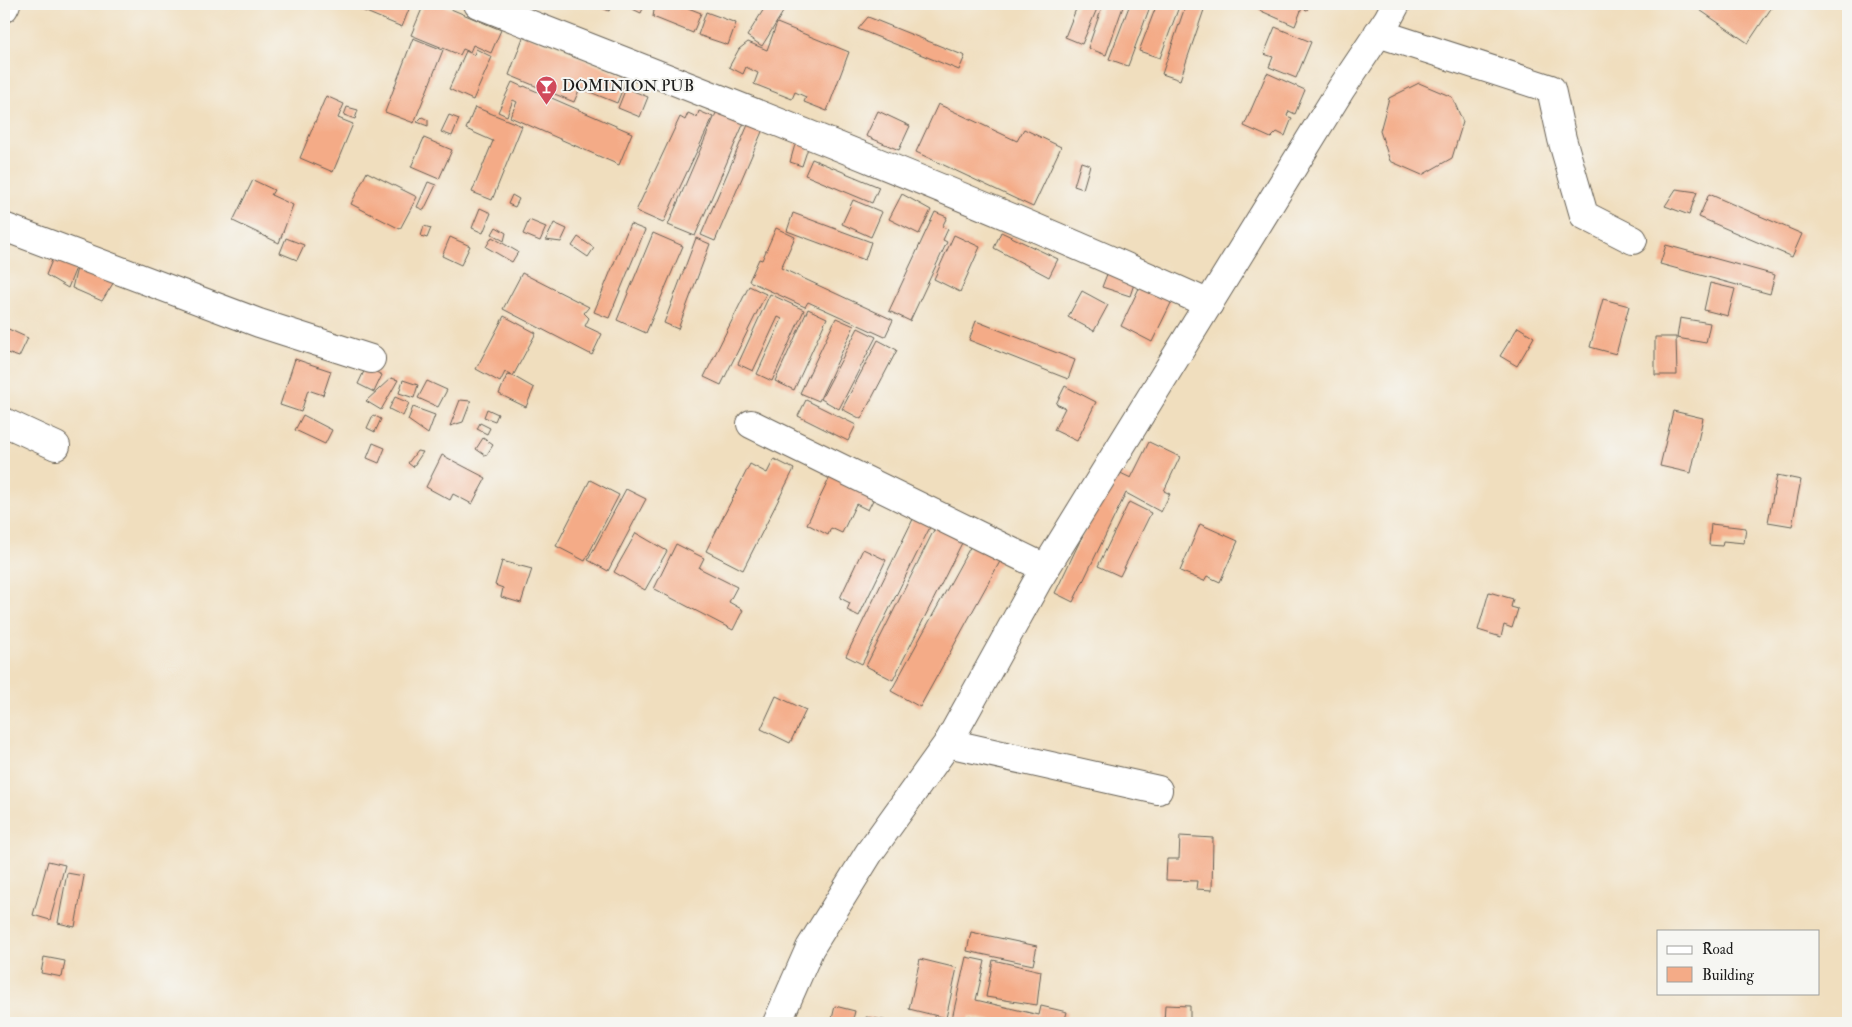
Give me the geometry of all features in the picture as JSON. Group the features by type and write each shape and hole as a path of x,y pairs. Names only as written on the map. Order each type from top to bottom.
{"street":[{"path":"4,8 6,4"},
{"path":"478,4 820,138 1116,262 1209,304"},
{"path":"777,1023 810,948 869,853 948,743 1045,568 1340,89 1396,4"},
{"path":"1378,33 1552,89 1562,139 1584,215 1633,240"},
{"path":"4,227 259,323 372,359"},
{"path":"4,422 56,446"},
{"path":"751,424 1045,568"},
{"path":"948,743 1158,790"}],"building":[{"path":"362,4 411,4 402,27 359,9"},
{"path":"424,4 439,4 501,30 491,53 473,45 470,52 463,49 460,55 411,35"},
{"path":"593,4 612,4 609,11"},
{"path":"622,4 645,4 641,13"},
{"path":"655,4 678,4 701,13 693,33 653,17"},
{"path":"767,4 788,4 762,46 747,36"},
{"path":"1078,4 1099,4 1082,44 1065,37"},
{"path":"1103,4 1124,4 1106,55 1088,48"},
{"path":"1130,4 1151,4 1128,66 1109,59"},
{"path":"1157,4 1180,4 1160,58 1139,51"},
{"path":"1186,4 1206,4 1180,80 1162,74"},
{"path":"1262,4 1310,4 1307,10 1302,8 1295,26 1259,10"},
{"path":"1691,4 1774,4 1748,43"},
{"path":"706,12 736,23 728,45 698,35"},
{"path":"868,17 965,56 959,70 858,29"},
{"path":"777,23 849,52 827,111 804,102 806,97 795,92 792,99 754,84 758,73 746,67 743,74 729,67 739,49 748,42 767,50"},
{"path":"1275,27 1311,42 1296,78 1269,67 1273,57 1264,54"},
{"path":"524,35 627,78 617,103 580,88 574,102 509,75"},
{"path":"413,38 443,50 414,123 385,112"},
{"path":"476,49 492,57 473,100 449,89 466,51 474,55"},
{"path":"1267,73 1305,90 1295,114 1289,111 1287,116 1292,118 1285,136 1277,132 1271,138 1244,126"},
{"path":"512,82 632,133 619,165 510,117 517,102 513,100 507,116 498,112"},
{"path":"1419,83 1452,97 1463,122 1452,158 1422,175 1390,161 1380,131 1389,98"},
{"path":"626,88 648,97 640,117 618,108"},
{"path":"326,96 344,104 338,118 353,124 333,172 300,158"},
{"path":"938,104 1017,141 1024,129 1061,147 1033,207 916,152"},
{"path":"719,106 746,118 695,236 668,225"},
{"path":"347,107 358,110 355,119 344,115"},
{"path":"475,107 522,126 492,200 472,192 493,141 466,129"},
{"path":"699,111 713,117 663,223 636,211 680,117 685,120 688,113 697,117"},
{"path":"878,111 910,126 899,150 866,136"},
{"path":"449,115 459,119 452,136 441,132"},
{"path":"422,117 428,120 428,126 417,122"},
{"path":"750,120 764,127 715,241 701,235"},
{"path":"798,134 811,139 802,166 790,162"},
{"path":"424,138 452,150 439,179 411,167"},
{"path":"812,159 879,187 872,203 805,175"},
{"path":"1081,162 1090,165 1083,189 1074,186"},
{"path":"367,172 417,197 400,229 351,204"},
{"path":"253,180 274,190 271,195 293,205 279,243 233,221"},
{"path":"428,182 436,185 424,210 417,207"},
{"path":"1676,189 1697,192 1689,215 1665,206"},
{"path":"902,194 931,210 919,234 889,219"},
{"path":"1709,194 1802,234 1792,257 1699,217"},
{"path":"512,195 519,199 515,207 508,204"},
{"path":"853,200 882,212 871,237 842,224"},
{"path":"480,208 491,213 483,233 472,228"},
{"path":"935,212 947,217 942,227 948,229 943,240 947,242 910,321 889,311"},
{"path":"793,213 871,242 865,260 787,231"},
{"path":"529,220 546,227 540,241 523,234"},
{"path":"554,223 567,229 561,242 546,240"},
{"path":"630,224 645,230 609,318 594,312"},
{"path":"424,226 431,228 427,238 421,236"},
{"path":"496,227 506,233 504,241 492,234"},
{"path":"776,228 795,237 781,268 893,320 885,337 808,302 805,307 749,281 759,259 762,260"},
{"path":"1001,232 1058,259 1049,277 994,248"},
{"path":"653,233 683,246 646,333 617,320"},
{"path":"954,235 980,247 960,292 934,279"},
{"path":"450,237 470,246 461,265 442,256"},
{"path":"492,237 518,252 512,262 486,247"},
{"path":"578,237 594,248 588,257 572,246"},
{"path":"286,238 304,245 297,260 280,253"},
{"path":"696,238 710,244 678,329 664,323"},
{"path":"1666,245 1775,275 1770,294 1660,264"},
{"path":"57,248 79,260 68,288 46,275"},
{"path":"79,260 117,277 102,301 72,288"},
{"path":"1109,269 1136,278 1130,296 1102,287"},
{"path":"522,273 589,307 584,313 589,318 585,326 602,334 592,355 503,309"},
{"path":"1710,283 1735,289 1728,316 1704,310"},
{"path":"749,286 766,294 721,385 704,377"},
{"path":"1140,286 1172,301 1152,342 1121,326"},
{"path":"1082,291 1108,305 1094,331 1068,317"},
{"path":"770,294 804,310 772,381 757,374 782,319 778,317 753,371 738,364"},
{"path":"1603,299 1629,306 1616,354 1590,347"},
{"path":"808,309 827,318 794,390 775,381"},
{"path":"504,316 536,333 513,376 505,372 500,382 476,369"},
{"path":"836,318 854,326 819,401 800,393"},
{"path":"1680,318 1710,323 1706,343 1677,338"},
{"path":"976,321 1075,360 1068,379 969,340"},
{"path":"4,327 28,338 19,357 7,353 4,363"},
{"path":"1518,327 1534,337 1517,366 1500,356"},
{"path":"858,328 876,337 839,409 821,399"},
{"path":"1655,337 1676,337 1677,375 1655,375"},
{"path":"878,340 897,350 861,419 842,409"},
{"path":"295,359 331,371 323,395 308,390 301,412 280,405"},
{"path":"366,367 382,375 374,392 358,384"},
{"path":"507,375 513,376 534,388 526,407 499,394"},
{"path":"391,378 398,380 381,410 366,401"},
{"path":"403,380 418,385 414,398 399,393"},
{"path":"427,381 447,390 438,407 418,398"},
{"path":"1065,386 1096,402 1077,441 1054,430 1065,408 1056,404"},
{"path":"395,397 409,403 403,416 389,409"},
{"path":"460,400 471,401 463,422 450,426"},
{"path":"806,400 856,425 848,441 798,416"},
{"path":"413,407 435,415 428,434 408,420"},
{"path":"487,409 498,414 495,421 484,417"},
{"path":"1673,411 1703,418 1691,473 1660,466"},
{"path":"303,415 332,430 325,444 295,430"},
{"path":"373,415 381,419 375,432 367,428"},
{"path":"480,423 490,428 487,434 477,429"},
{"path":"483,438 493,445 486,456 476,449"},
{"path":"1149,442 1180,457 1164,491 1170,494 1161,512 1126,493 1073,602 1055,593 1114,470 1131,478"},
{"path":"373,443 385,448 379,463 367,458"},
{"path":"417,451 423,452 413,467 408,463"},
{"path":"442,455 486,478 472,504 453,494 450,500 426,487"},
{"path":"774,459 794,469 743,570 706,551 750,464 767,473"},
{"path":"834,469 878,490 868,510 856,504 842,533 831,528 828,535 807,524"},
{"path":"1777,475 1801,480 1792,526 1768,522"},
{"path":"590,480 619,495 585,561 556,546"},
{"path":"626,489 646,499 608,571 588,560"},
{"path":"1129,502 1151,513 1120,576 1098,566"},
{"path":"917,511 934,519 862,664 846,656"},
{"path":"938,522 966,535 893,680 866,666"},
{"path":"1200,524 1238,541 1220,582 1207,576 1204,581 1180,571"},
{"path":"1711,524 1746,528 1744,543 1723,541 1722,546 1709,545"},
{"path":"636,533 667,551 645,590 614,572"},
{"path":"974,540 1003,556 920,707 891,691"},
{"path":"676,544 704,558 699,568 737,587 729,602 743,610 733,630 654,589"},
{"path":"863,549 886,560 859,616 847,610 850,603 840,598"},
{"path":"502,561 532,569 521,603 501,597 503,588 495,585"},
{"path":"1489,592 1513,599 1511,607 1518,609 1512,628 1504,625 1501,637 1478,630"},
{"path":"776,696 806,710 790,743 761,729"},
{"path":"1180,836 1213,838 1212,890 1196,889 1197,881 1166,880 1167,859 1179,859"},
{"path":"48,861 65,865 50,920 33,915"},
{"path":"67,873 84,876 75,927 58,923"},
{"path":"971,932 1037,946 1033,965 967,951"},
{"path":"44,957 65,961 62,977 41,973"},
{"path":"966,957 985,961 976,1000 1039,1015 1041,1006 1067,1012 1064,1023 1000,1023 969,1016 967,1023 951,1023"},
{"path":"920,959 957,968 946,1018 909,1009"},
{"path":"993,960 1041,971 1037,1005 986,997"},
{"path":"1165,1005 1190,1006 1190,1023 1164,1023"},
{"path":"835,1006 855,1011 852,1023 831,1023"},
{"path":"866,1017 894,1022 894,1023 865,1023"}],"place":[{"name":"DOMINION PUB","path":"546,105"}]}
